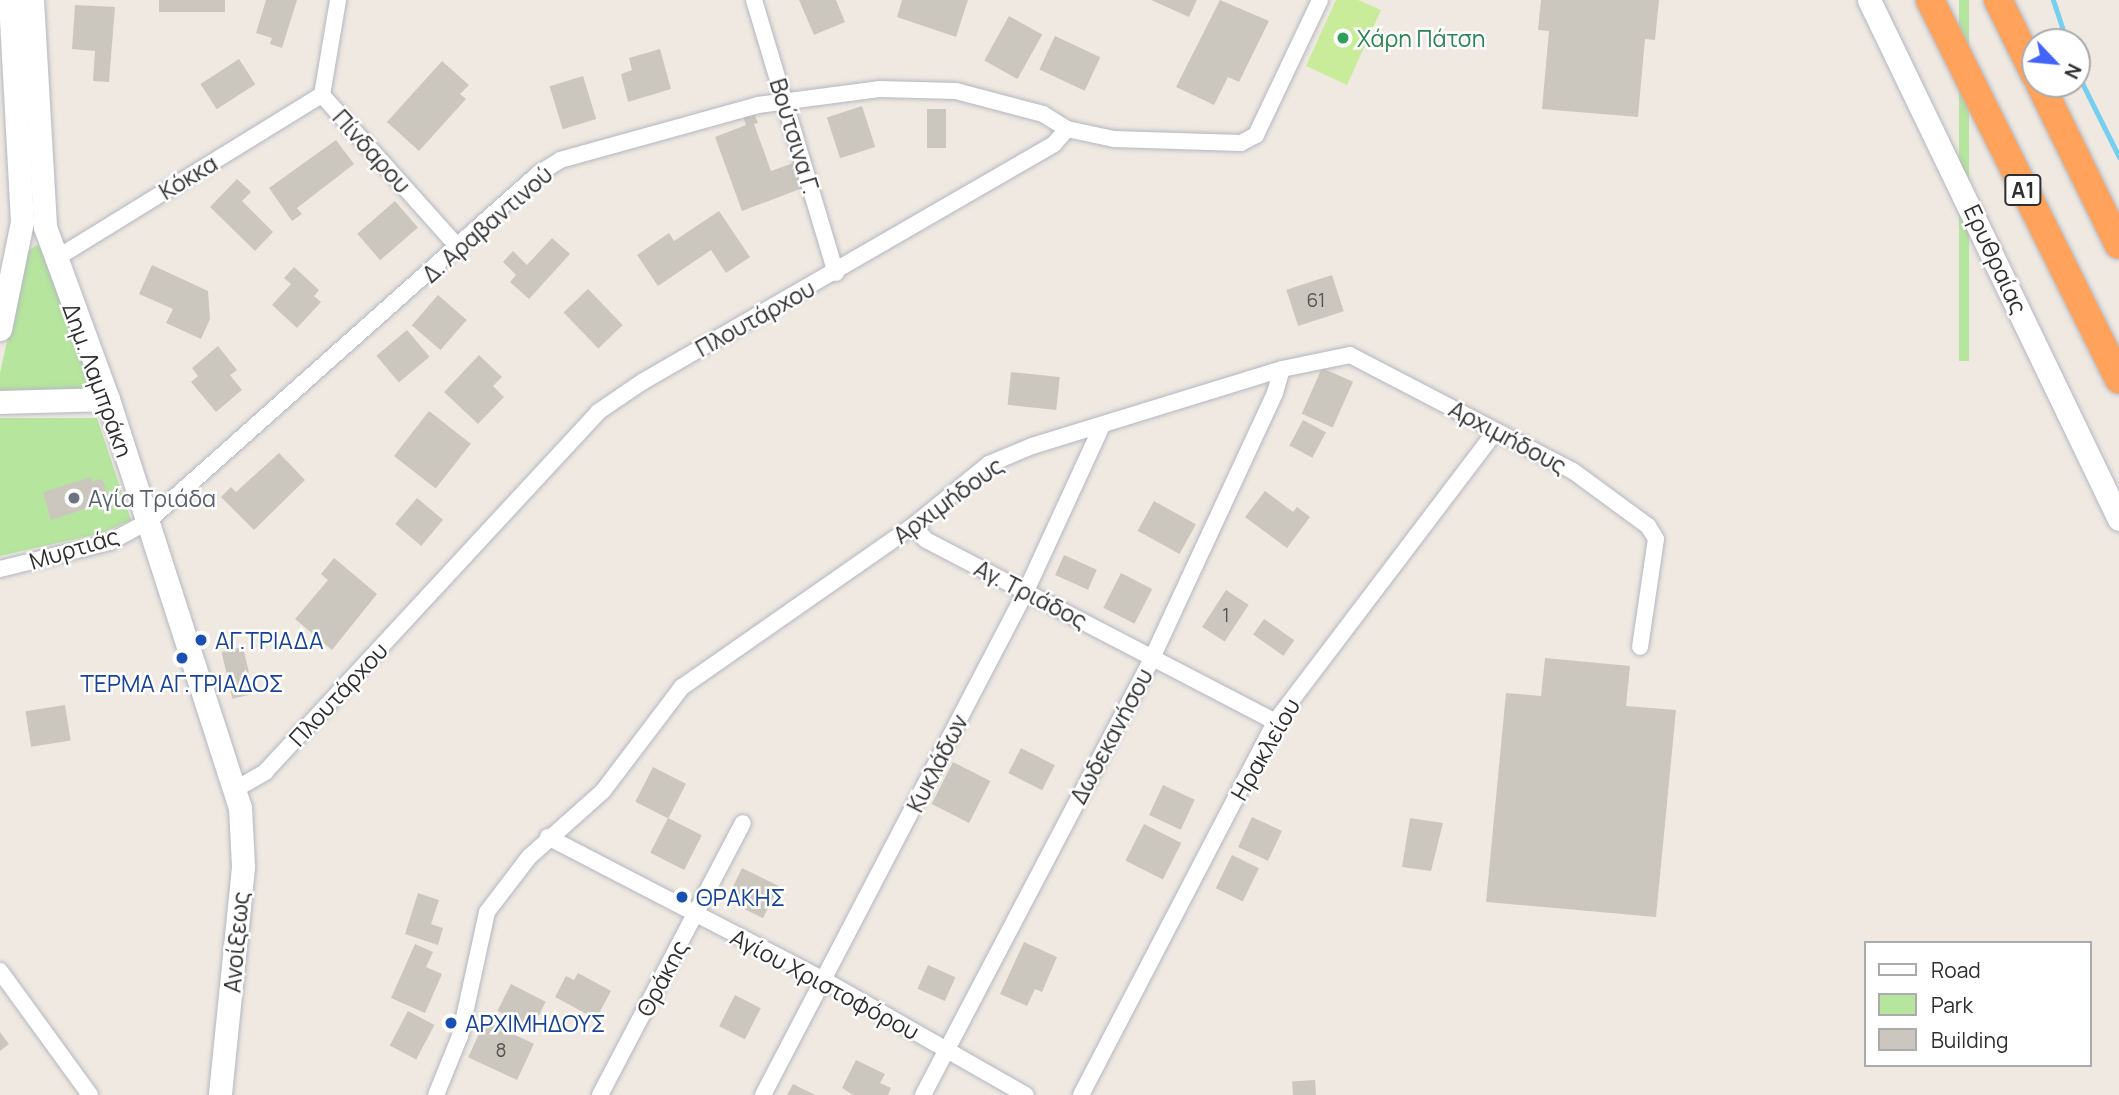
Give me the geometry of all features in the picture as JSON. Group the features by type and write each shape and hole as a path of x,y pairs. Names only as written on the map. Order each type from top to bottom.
{"highway":[{"name":"Α1","path":"1930,0 2119,379"},
{"path":"1998,0 2021,47"},
{"path":"2047,98 2119,245"}],"street":[{"path":"0,329 22,222 10,0"},
{"name":"Δημ. Λαμπράκη","path":"33,0 41,202 55,259 108,398 236,789"},
{"name":"Πίνδαρου","path":"338,0 322,95 459,248"},
{"name":"Βούτσινα Γ.","path":"754,0 836,272"},
{"path":"1067,129 1114,139 1241,143 1249,139 1256,135 1320,0"},
{"name":"Ερυθραίας","path":"1869,0 2119,519"},
{"name":"Δ. Αραβαντινού","path":"147,523 459,248 538,174 560,160 677,125 785,101 879,89 956,91 1042,114 1067,129"},
{"name":"Κόκκα","path":"55,259 322,95"},
{"name":"Πλουτάρχου","path":"236,789 265,772 598,411 642,382 1054,144 1067,129"},
{"name":"Αρχιμήδους","path":"436,1095 460,1036 487,912 548,837 603,791 682,687 913,526 989,464 1282,369 1350,355 1573,471 1648,526 1656,540 1640,647"},
{"name":"Δωδεκανήσου","path":"923,1095 1153,656 1275,393 1282,369"},
{"path":"0,402 108,398"},
{"name":"Κυκλάδων","path":"763,1095 1026,591 1102,426"},
{"name":"Ηρακλείου","path":"1081,1095 1275,722 1495,432"},
{"name":"Μυρτιάς","path":"0,569 110,542 147,523"},
{"name":"Αγ. Τριάδος","path":"913,526 926,540 1153,656 1275,722"},
{"name":"Ανοίξεως","path":"220,1095 243,867 243,825 236,789"},
{"name":"Θράκης","path":"600,1095 743,823"},
{"name":"Αγίου Χριστοφόρου","path":"548,837 694,916 824,980 1026,1095"},
{"path":"0,971 90,1095"}],"green space":[{"name":"Χάρη Πάτση","path":"1336,0 1358,0 1381,10 1347,85 1306,66"},
{"path":"1959,0 1969,0 1969,361 1959,361"},
{"path":"36,245 41,247 93,388 0,392 0,373 27,252"},
{"path":"0,418 97,418 131,520 102,533 0,556"}],"building":[{"path":"159,0 225,0 225,12 159,12"},
{"path":"266,0 297,0 282,48 270,44 272,38 256,33"},
{"path":"799,0 836,0 845,22 814,35"},
{"path":"902,0 968,0 956,37 897,17"},
{"path":"1151,0 1197,0 1189,17"},
{"path":"1220,0 1269,21 1239,82 1228,77 1214,105 1176,87"},
{"path":"1541,0 1659,0 1655,40 1645,39 1638,117 1542,109 1549,31 1538,30"},
{"path":"75,5 115,7 109,82 93,81 95,51 72,49"},
{"path":"1009,16 1042,34 1018,79 984,61"},
{"path":"1055,36 1100,57 1085,91 1039,70"},
{"path":"660,49 671,89 628,102 621,74 632,70 629,58"},
{"path":"239,59 255,84 217,109 200,84"},
{"path":"442,61 469,85 460,94 466,99 419,151 387,122"},
{"path":"583,76 596,119 563,129 550,86"},
{"path":"862,106 875,147 840,158 827,117"},
{"path":"927,109 946,109 946,148 927,148"},
{"path":"754,113 758,123 754,124 771,171 796,162 805,187 742,211 715,137 746,125 743,117"},
{"path":"336,140 354,164 297,208 302,214 292,221 269,188"},
{"path":"237,179 251,192 242,201 273,232 255,251 210,207"},
{"path":"395,201 418,227 380,260 357,234"},
{"path":"719,211 750,257 726,273 711,250 658,286 637,255 669,233 674,241"},
{"path":"552,238 570,254 529,299 510,282 516,275 503,262 513,251 527,265"},
{"path":"152,265 208,291 210,319 201,339 166,323 173,309 139,294"},
{"path":"294,267 319,290 314,296 321,302 297,328 272,305 291,284 284,278"},
{"path":"1332,275 1344,311 1298,326 1286,290"},
{"path":"588,289 623,325 598,349 564,313"},
{"path":"438,295 467,320 440,350 412,325"},
{"path":"407,330 429,357 399,383 376,356"},
{"path":"218,346 237,370 230,375 242,390 216,412 191,382 198,376 192,368"},
{"path":"479,355 502,377 493,386 504,397 478,424 444,392"},
{"path":"1322,368 1353,382 1333,428 1302,414"},
{"path":"1011,372 1060,377 1056,410 1008,405"},
{"path":"429,411 471,444 436,489 394,456"},
{"path":"1303,420 1326,432 1312,458 1289,446"},
{"path":"279,453 305,480 254,530 221,497 231,487 236,492"},
{"name":"Αγία Τριάδα","path":"91,477 92,482 102,479 108,496 99,499 100,504 51,520 43,492"},
{"path":"1265,491 1293,512 1297,507 1310,517 1287,548 1245,517"},
{"path":"417,498 443,520 421,546 395,524"},
{"path":"1154,501 1196,524 1179,554 1138,531"},
{"path":"1064,555 1097,570 1088,590 1055,575"},
{"path":"334,558 377,594 332,650 295,619 328,580 321,574"},
{"path":"1121,573 1152,589 1134,624 1103,608"},
{"path":"1226,590 1249,605 1225,642 1202,627"},
{"path":"1264,619 1294,640 1283,656 1253,635"},
{"path":"243,647 254,694 232,699 222,652"},
{"path":"1545,658 1630,666 1626,706 1676,710 1656,917 1486,902 1506,693 1541,696"},
{"path":"65,705 71,741 31,747 25,711"},
{"path":"1021,748 1055,765 1042,790 1008,773"},
{"path":"953,762 990,781 969,823 932,804"},
{"path":"653,767 686,784 668,819 635,802"},
{"path":"1163,785 1195,800 1181,830 1149,815"},
{"path":"1252,817 1282,831 1268,861 1238,847"},
{"path":"668,818 702,835 684,870 650,853"},
{"path":"1410,818 1443,823 1431,871 1402,867"},
{"path":"1144,824 1181,843 1163,880 1125,861"},
{"path":"1232,855 1259,868 1243,901 1216,888"},
{"path":"742,868 779,886 763,918 726,900"},
{"path":"418,893 439,900 431,924 443,928 438,945 405,934"},
{"path":"1024,942 1057,957 1042,992 1035,989 1027,1006 1000,994"},
{"path":"415,944 433,952 426,967 442,974 425,1013 391,998"},
{"path":"928,965 955,977 945,1001 917,989"},
{"path":"578,973 611,991 596,1019 555,997 566,976 574,980"},
{"path":"511,984 546,1002 532,1028 497,1011"},
{"path":"735,995 761,1008 745,1039 719,1026"},
{"path":"408,1011 434,1025 416,1060 390,1045"},
{"path":"485,1021 534,1044 517,1080 468,1057"},
{"path":"0,1032 9,1044 0,1051"},
{"path":"856,1060 885,1074 880,1083 891,1088 888,1095 853,1095 842,1088"},
{"path":"1315,1080 1316,1095 1293,1095 1292,1082"},
{"path":"793,1084 815,1095 787,1095"}],"waterway":[{"path":"2053,0 2062,28"},
{"path":"2090,98 2119,157"}],"place":[{"name":"Χάρη Πάτση","path":"1343,38"},
{"name":"Αγία Τριάδα","path":"74,498"},
{"name":"ΑΓ.ΤΡΙΑΔΑ","path":"201,640"},
{"name":"ΤΕΡΜΑ ΑΓ.ΤΡΙΑΔΟΣ","path":"182,658"},
{"name":"ΘΡΑΚΗΣ","path":"682,897"},
{"name":"ΑΡΧΙΜΗΔΟΥΣ","path":"451,1023"}]}
